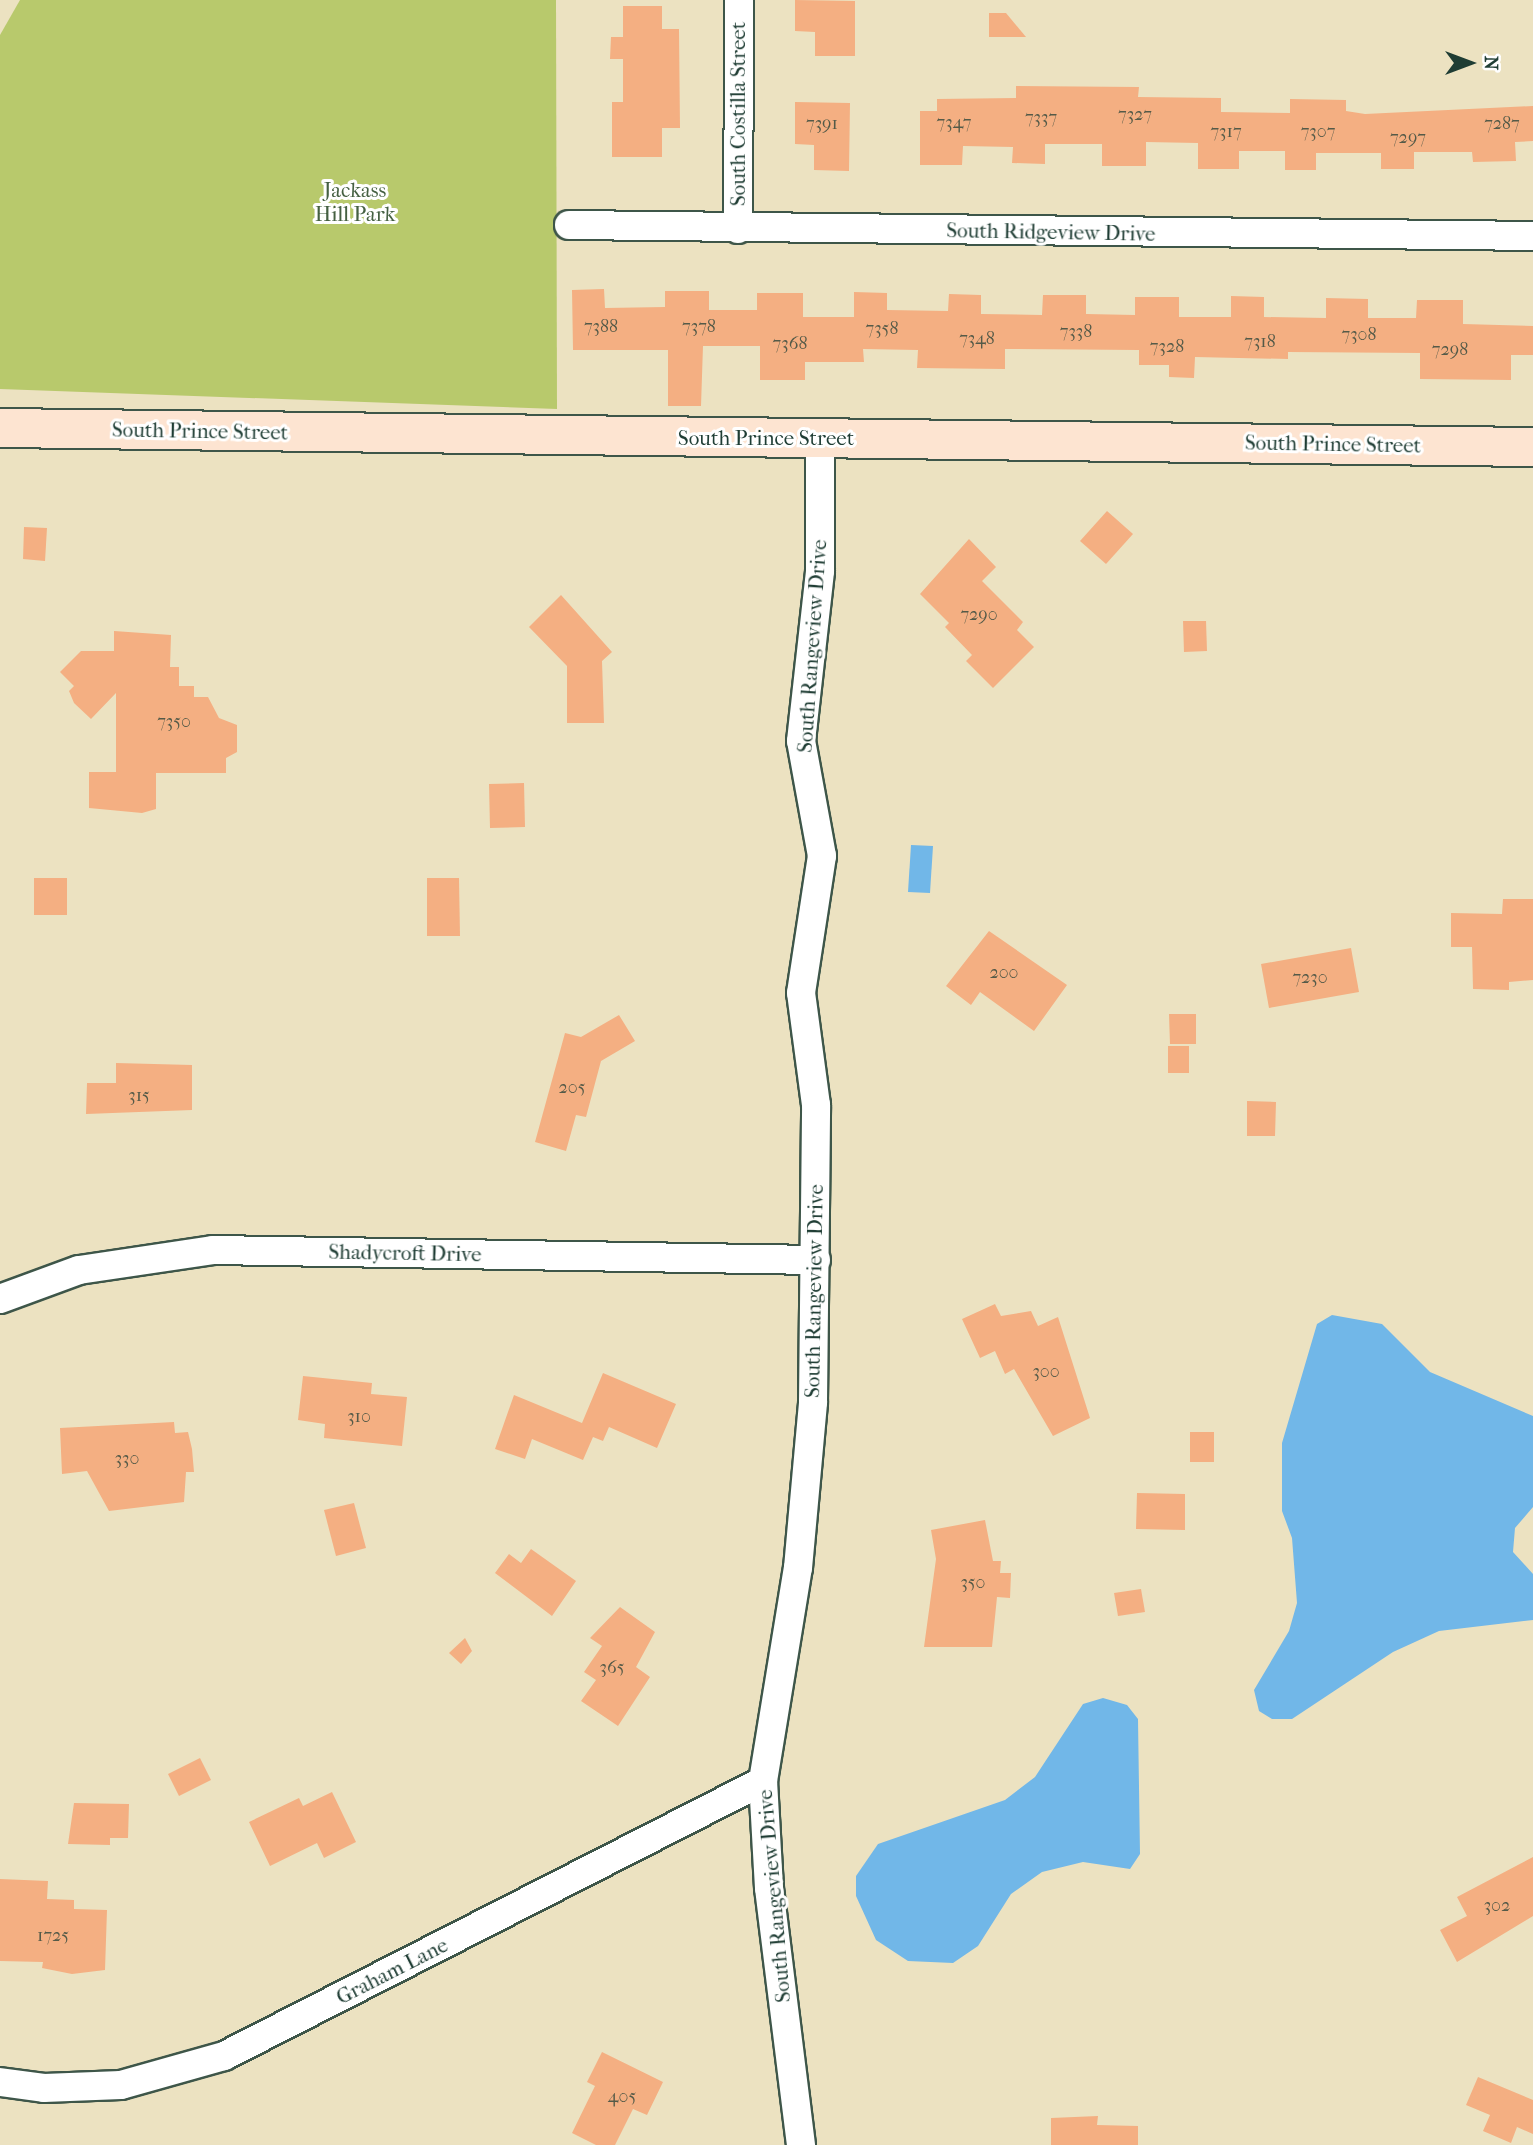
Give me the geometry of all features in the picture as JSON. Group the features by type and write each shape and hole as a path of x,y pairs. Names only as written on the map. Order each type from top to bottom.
{"street":[{"name":"South Costilla Street","path":"738,229 739,0"},
{"name":"South Ridgeview Drive","path":"569,225 1533,236"},
{"name":"South Prince Street","path":"0,428 1533,447"},
{"name":"South Rangeview Drive","path":"801,2145 769,1888 763,1781 804,1517 816,1260 816,1105 801,993 822,856 801,741 820,571 820,438"},
{"name":"Shadycroft Drive","path":"0,1299 79,1270 212,1250 816,1260"},
{"name":"Graham Lane","path":"0,2082 44,2088 121,2085 224,2056 763,1781"}],"green space":[{"name":"Jackass Hill Park","path":"20,0 556,0 557,409 0,389 0,35"}],"water":[{"path":"911,845 933,846 930,893 908,892"},
{"path":"1332,1315 1382,1324 1430,1372 1533,1416 1533,1507 1515,1528 1513,1552 1533,1574 1533,1620 1439,1631 1393,1652 1292,1719 1272,1719 1259,1711 1254,1690 1289,1631 1297,1603 1292,1538 1282,1511 1282,1443 1317,1324"},
{"path":"1103,1698 1127,1705 1138,1719 1140,1854 1130,1869 1083,1862 1042,1872 1011,1894 978,1946 953,1963 908,1961 876,1940 856,1896 856,1876 878,1844 1005,1800 1035,1777 1083,1704"}],"building":[{"path":"795,0 855,1 855,56 815,56 815,32 795,31"},
{"path":"623,6 662,6 662,29 679,29 680,128 662,128 662,157 612,157 612,102 623,102 623,59 610,59 611,37 623,37"},
{"path":"989,13 1006,13 1026,37 989,37"},
{"path":"1016,86 1139,87 1138,97 1221,98 1221,112 1290,113 1290,99 1346,100 1346,111 1365,114 1533,106 1533,141 1515,142 1516,161 1473,162 1472,152 1414,152 1414,169 1381,169 1381,153 1316,153 1316,170 1285,170 1285,151 1239,151 1239,169 1198,169 1198,143 1146,142 1146,166 1102,166 1102,144 1045,144 1045,164 1012,163 1013,147 963,146 962,165 920,165 920,111 937,111 937,99 1016,98"},
{"path":"795,102 850,103 849,171 814,170 814,145 795,144"},
{"path":"604,289 605,308 665,307 665,291 709,291 709,310 757,310 757,293 803,293 803,317 854,317 854,292 887,293 887,310 948,311 949,294 981,295 981,314 1042,315 1043,295 1086,295 1086,314 1135,315 1135,297 1179,297 1179,317 1231,317 1231,296 1264,297 1264,317 1326,318 1326,298 1368,299 1368,318 1416,318 1417,300 1463,300 1463,324 1533,326 1533,355 1511,355 1511,380 1420,379 1420,353 1288,352 1288,359 1195,357 1194,378 1169,377 1169,365 1139,365 1139,350 1005,349 1005,369 917,368 918,350 863,349 864,362 805,362 805,380 760,380 760,346 703,346 701,406 668,406 668,350 573,350 572,290"},
{"path":"1107,511 1133,534 1106,564 1080,541"},
{"path":"24,527 47,528 45,561 23,559"},
{"path":"969,539 996,567 982,581 1023,622 1017,630 1034,647 993,688 966,661 972,655 945,627 949,623 920,594"},
{"path":"561,595 612,652 602,661 604,723 567,723 567,666 529,627"},
{"path":"1183,621 1206,621 1207,651 1184,652"},
{"path":"114,631 171,635 170,667 179,667 179,686 194,686 194,697 208,697 219,718 237,725 237,752 226,758 226,773 156,773 156,809 142,813 89,808 89,772 116,772 116,693 91,719 74,703 69,691 74,686 60,672 81,651 114,651"},
{"path":"524,783 525,827 490,828 489,784"},
{"path":"34,878 67,878 67,915 34,915"},
{"path":"427,878 459,878 460,936 427,936"},
{"path":"1503,899 1533,899 1533,980 1509,982 1509,990 1473,989 1472,947 1451,947 1451,913 1502,914"},
{"path":"989,931 1067,985 1034,1031 980,992 971,1005 946,986"},
{"path":"1351,948 1359,992 1269,1008 1261,964"},
{"path":"1169,1014 1196,1014 1196,1044 1170,1044"},
{"path":"619,1015 635,1041 601,1061 586,1117 576,1115 566,1151 535,1142 565,1033 581,1037"},
{"path":"1168,1046 1189,1046 1189,1073 1168,1073"},
{"path":"116,1063 192,1065 192,1110 86,1114 87,1083 116,1083"},
{"path":"1247,1101 1276,1102 1275,1136 1247,1136"},
{"path":"995,1304 1001,1316 1031,1311 1038,1326 1058,1317 1090,1418 1053,1436 1014,1369 1005,1374 995,1351 980,1358 962,1319"},
{"path":"603,1373 676,1404 657,1448 609,1427 603,1441 593,1437 583,1460 532,1439 525,1459 495,1449 514,1395 582,1423"},
{"path":"303,1376 372,1383 371,1394 407,1397 402,1446 324,1438 325,1424 298,1420"},
{"path":"174,1422 175,1433 188,1432 192,1449 194,1472 186,1472 184,1502 109,1511 87,1471 62,1474 60,1428"},
{"path":"1190,1432 1214,1432 1214,1462 1190,1462"},
{"path":"1137,1493 1185,1494 1185,1530 1136,1529"},
{"path":"354,1503 366,1548 336,1556 324,1510"},
{"path":"985,1520 993,1561 1001,1561 1000,1573 1011,1573 1010,1598 997,1597 992,1647 924,1647 936,1559 931,1530"},
{"path":"531,1549 576,1581 552,1616 495,1573 509,1554 521,1563"},
{"path":"1141,1589 1145,1612 1118,1616 1114,1593"},
{"path":"620,1607 655,1632 636,1667 650,1677 618,1726 581,1701 596,1680 584,1672 602,1646 590,1638"},
{"path":"465,1638 472,1651 461,1664 449,1653"},
{"path":"200,1758 211,1780 179,1796 168,1774"},
{"path":"332,1792 356,1842 324,1858 317,1843 270,1866 249,1822 299,1798 303,1806"},
{"path":"74,1803 129,1804 128,1838 110,1838 110,1845 68,1844"},
{"path":"1533,1857 1533,1916 1457,1962 1440,1930 1467,1916 1457,1897"},
{"path":"0,1879 48,1881 47,1899 74,1900 74,1909 107,1910 105,1970 72,1974 42,1968 43,1962 0,1961"},
{"path":"602,2052 663,2082 647,2115 633,2109 615,2145 596,2145 572,2133 595,2086 587,2082"},
{"path":"1478,2077 1533,2100 1533,2134 1517,2127 1511,2143 1483,2131 1490,2115 1466,2105"},
{"path":"1098,2116 1097,2125 1138,2126 1138,2145 1051,2145 1051,2118"}]}
